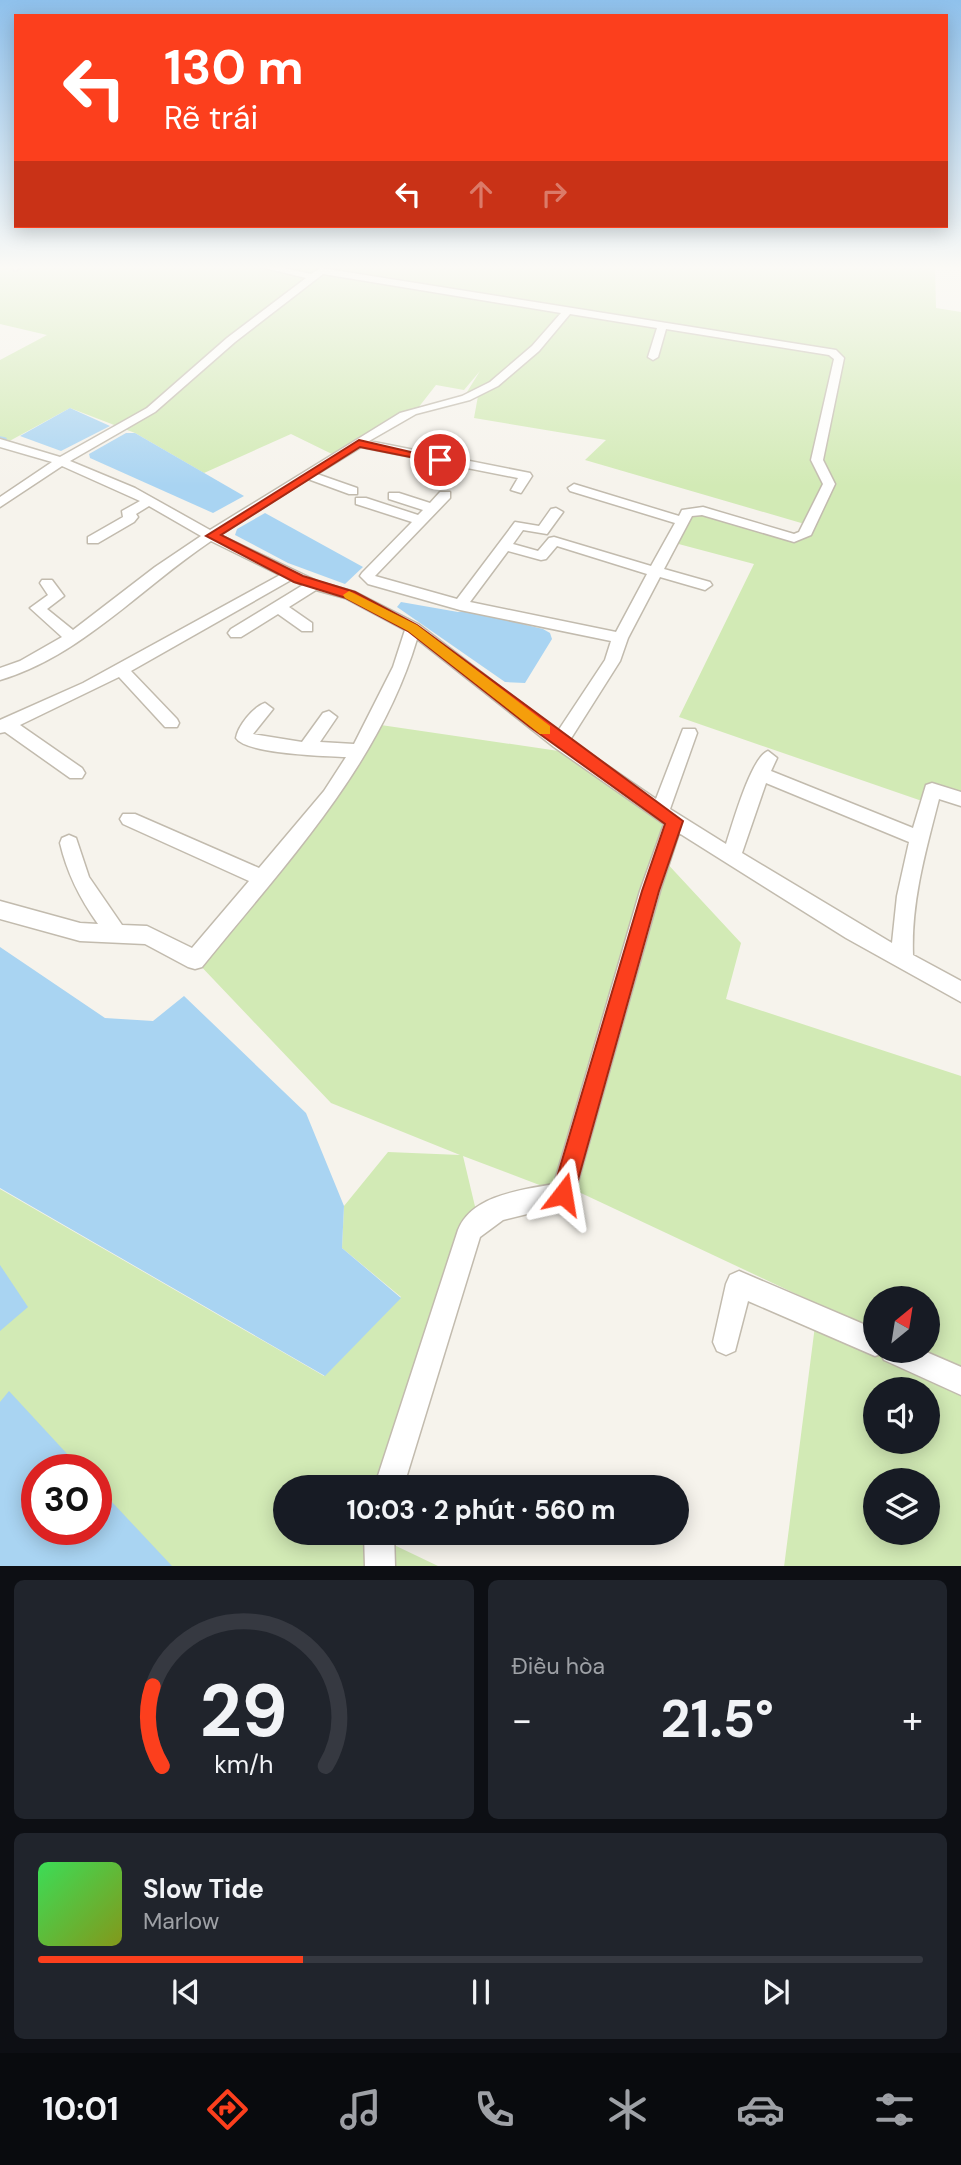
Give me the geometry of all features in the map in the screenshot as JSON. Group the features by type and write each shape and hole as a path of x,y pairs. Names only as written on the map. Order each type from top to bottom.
{"street":[{"path":"0,503 60,462 151,410 232,339"},
{"path":"0,674 44,656 117,607 180,555 305,474 418,408 476,394 547,339"},
{"path":"653,357 658,339"},
{"path":"561,742 612,661 620,638 687,513 696,510 794,538 804,534 829,484 817,460 839,355 738,339"},
{"path":"0,443 60,462 149,501 289,575 350,595 412,628 561,742 667,816 731,858 961,992"},
{"path":"359,443 526,476 517,490"},
{"path":"305,474 419,520"},
{"path":"574,488 682,521"},
{"path":"350,595 445,495"},
{"path":"394,496 431,508"},
{"path":"93,540 129,519 131,517 127,514 149,501"},
{"path":"460,605 520,524 542,531 556,512"},
{"path":"506,546 541,556 554,541 705,585"},
{"path":"3,726 121,670 289,575"},
{"path":"367,576 373,581 460,605 620,638"},
{"path":"47,583 57,596 37,608 71,637"},
{"path":"236,633 314,585"},
{"path":"280,608 307,627"},
{"path":"0,910 80,932 147,935 195,960 330,796 359,751 401,667 412,628"},
{"path":"121,670 171,723"},
{"path":"265,709 245,732 244,738 307,748 359,751"},
{"path":"307,748 329,716"},
{"path":"3,726 76,773"},
{"path":"392,1475 470,1230 478,1219 503,1208 563,1194 650,891 688,733"},
{"path":"731,858 748,801 764,766 921,839"},
{"path":"903,960 901,936 906,902 932,790 961,799"},
{"path":"129,818 262,878"},
{"path":"69,842 73,867 86,893 117,934"},
{"path":"726,1342 740,1284 863,1338"},
{"path":"920,1363 961,1381"},
{"path":"379,1545 380,1566"}],"green space":[{"path":"39,339 961,339 961,801 932,790 922,801 679,717 754,564 671,542 690,511 799,537 808,525 585,460 606,440 474,418 478,396 467,392 480,371 464,390 436,385 418,408 334,455 291,434 204,473 135,433 70,408 4,444 0,443 0,360"},
{"path":"374,724 579,754 674,821 663,859 741,943 726,999 961,1076 961,1371 940,1361 940,1286 863,1286 863,1325 566,1186 563,1194 463,1156 478,1219 393,1475 273,1475 273,1545 394,1545 438,1566 395,1566 393,1553 393,1566 0,1566 0,1189 324,1376 401,1297 342,1248 344,1206 388,1152 460,1155 331,1103 195,960 330,796"},
{"path":"816,1318 863,1344 863,1363 909,1363 961,1381 961,1566 784,1566"}],"water":[{"path":"70,408 110,426 61,451 20,436"},
{"path":"126,433 135,433 244,496 213,513 90,458 89,454"},
{"path":"265,513 363,567 345,584 288,563 235,535 237,529"},
{"path":"401,602 458,612 468,611 543,629 550,633 552,639 525,683 505,682 397,607"},
{"path":"0,947 105,1018 153,1021 184,996 306,1113 344,1206 342,1248 401,1298 325,1376 0,1188"},
{"path":"0,1265 28,1307 0,1331"},
{"path":"9,1391 67,1454 21,1454 21,1545 112,1545 112,1502 172,1566 0,1566 0,1402"}],"waterway":[{"path":"0,438 5,439"}],"slow traffic":[{"path":"349,595 412,628 545,730"}],"route":[{"path":"440,460 359,443 305,474 212,536 299,579 350,595 412,628 535,723 674,821 650,891 563,1194"}]}
